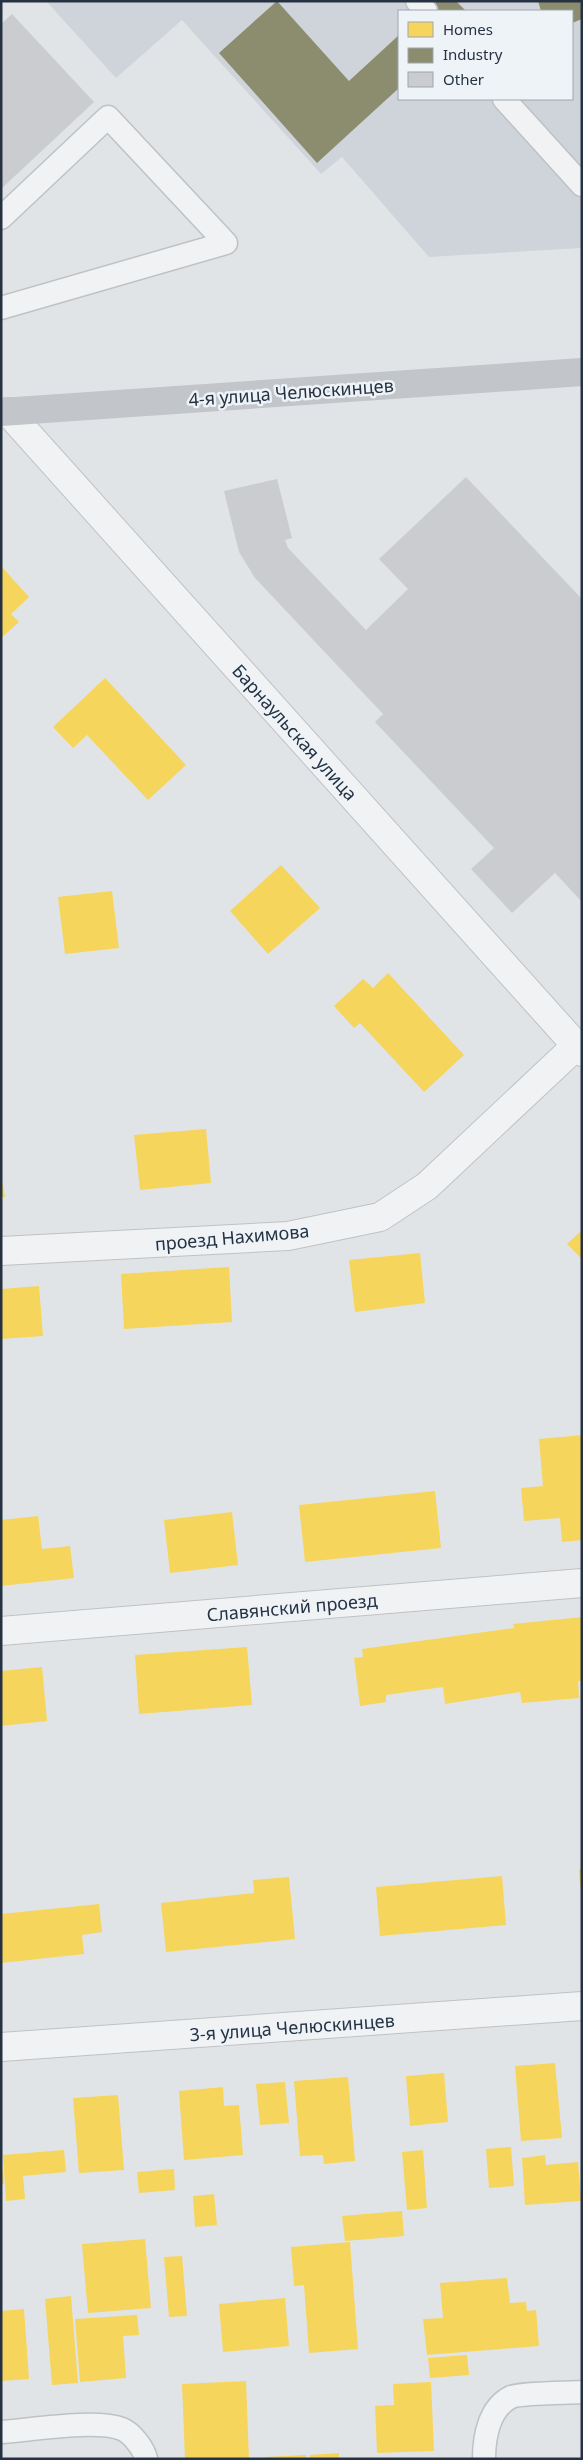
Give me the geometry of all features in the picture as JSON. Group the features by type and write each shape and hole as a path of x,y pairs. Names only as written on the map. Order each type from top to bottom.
{"main road":[{"name":"4-я улица Челюскинцев","path":"5,412 582,372"}],"street":[{"name":"Барнаульская улица","path":"5,412 579,1049"},
{"name":"проезд Нахимова","path":"1,1251 288,1236 380,1217 427,1186 579,1049"},
{"name":"Славянский проезд","path":"1,1631 582,1583"},
{"name":"3-я улица Челюскинцев","path":"1,2047 582,2006"}],"lane":[{"path":"505,100 582,185"},
{"path":"1,218 108,117 226,243 1,308"},
{"path":"484,2459 486,2431 496,2411 512,2397 582,2392"},
{"path":"1,2432 95,2425 123,2430 145,2450 146,2459"}],"shaded area":[{"path":"46,1 582,1 582,248 429,257 342,157 321,174 182,20 116,78"}],"building: Homes":[{"path":"1,566 29,597 11,614 19,622 1,638"},
{"path":"105,678 186,765 148,800 87,735 73,748 53,727"},
{"path":"281,865 320,908 268,954 230,911"},
{"path":"112,891 119,948 65,954 58,897"},
{"path":"388,973 464,1055 424,1092 360,1023 354,1028 334,1006 363,979 373,988"},
{"path":"206,1129 211,1183 140,1190 134,1135"},
{"path":"1,1175 5,1197 1,1197"},
{"path":"582,1230 582,1259 567,1244"},
{"path":"420,1253 425,1303 355,1312 349,1260"},
{"path":"229,1267 232,1322 124,1329 121,1274"},
{"path":"39,1286 43,1336 1,1339 1,1289"},
{"path":"582,1435 582,1540 562,1542 560,1518 524,1521 521,1488 543,1486 539,1439"},
{"path":"435,1491 441,1548 305,1562 299,1505"},
{"path":"232,1512 238,1565 170,1573 164,1520"},
{"path":"38,1516 42,1549 70,1546 74,1578 1,1586 1,1520"},
{"path":"582,1617 582,1681 578,1681 579,1698 522,1703 520,1692 445,1704 443,1687 386,1695 386,1702 360,1706 354,1658 363,1657 362,1649 514,1628 513,1624"},
{"path":"247,1647 252,1705 139,1714 135,1655"},
{"path":"42,1667 47,1721 1,1726 1,1671"},
{"path":"582,1868 582,1886 580,1886 579,1869"},
{"path":"502,1876 506,1925 380,1936 376,1887"},
{"path":"289,1877 295,1939 166,1952 161,1903 254,1893 253,1880"},
{"path":"99,1904 102,1932 82,1935 84,1954 1,1963 1,1914"},
{"path":"555,2063 562,2138 521,2141 515,2066"},
{"path":"444,2073 448,2122 410,2126 406,2076"},
{"path":"348,2077 355,2161 324,2164 323,2155 300,2156 294,2081"},
{"path":"285,2082 289,2123 260,2125 256,2084"},
{"path":"223,2087 224,2106 239,2105 243,2155 184,2160 179,2091"},
{"path":"118,2095 124,2170 79,2173 73,2098"},
{"path":"511,2147 514,2186 489,2188 486,2149"},
{"path":"64,2150 66,2172 23,2176 25,2199 6,2201 3,2155"},
{"path":"423,2150 427,2208 407,2210 402,2152"},
{"path":"545,2155 546,2165 578,2162 581,2201 525,2205 522,2158"},
{"path":"174,2169 175,2190 139,2193 137,2172"},
{"path":"1,2170 3,2170 4,2184 1,2184"},
{"path":"214,2194 217,2225 195,2227 193,2196"},
{"path":"402,2211 404,2236 345,2241 342,2216"},
{"path":"145,2239 151,2308 88,2313 82,2244"},
{"path":"350,2242 358,2349 309,2353 304,2285 294,2286 291,2247"},
{"path":"182,2256 187,2316 169,2317 164,2257"},
{"path":"507,2278 510,2303 526,2302 527,2311 536,2310 539,2346 427,2355 423,2319 443,2318 440,2283"},
{"path":"71,2296 78,2383 52,2385 45,2299"},
{"path":"285,2298 289,2346 223,2352 219,2304"},
{"path":"24,2309 29,2379 1,2381 1,2311"},
{"path":"137,2315 139,2335 123,2336 126,2378 80,2382 75,2319"},
{"path":"467,2355 469,2375 430,2378 428,2358"},
{"path":"246,2381 249,2459 185,2459 182,2384"},
{"path":"431,2382 434,2451 377,2453 375,2406 394,2405 393,2384"},
{"path":"339,2453 339,2459 310,2459 310,2455"},
{"path":"306,2455 306,2459 265,2459 265,2457"}],"building: Industry":[{"path":"277,1 349,81 398,36 398,89 317,163 219,53"},
{"path":"437,1 456,1 465,10 427,10"},
{"path":"538,1 582,1 582,19 573,23 573,10 541,10"}],"building: Other":[{"path":"12,14 94,102 1,189 1,24"},
{"path":"466,477 582,599 582,902 555,873 512,913 471,869 494,848 375,722 383,714 255,578 239,552 224,491 277,479 292,538 285,540 288,548 366,630 408,589 379,559"}]}
